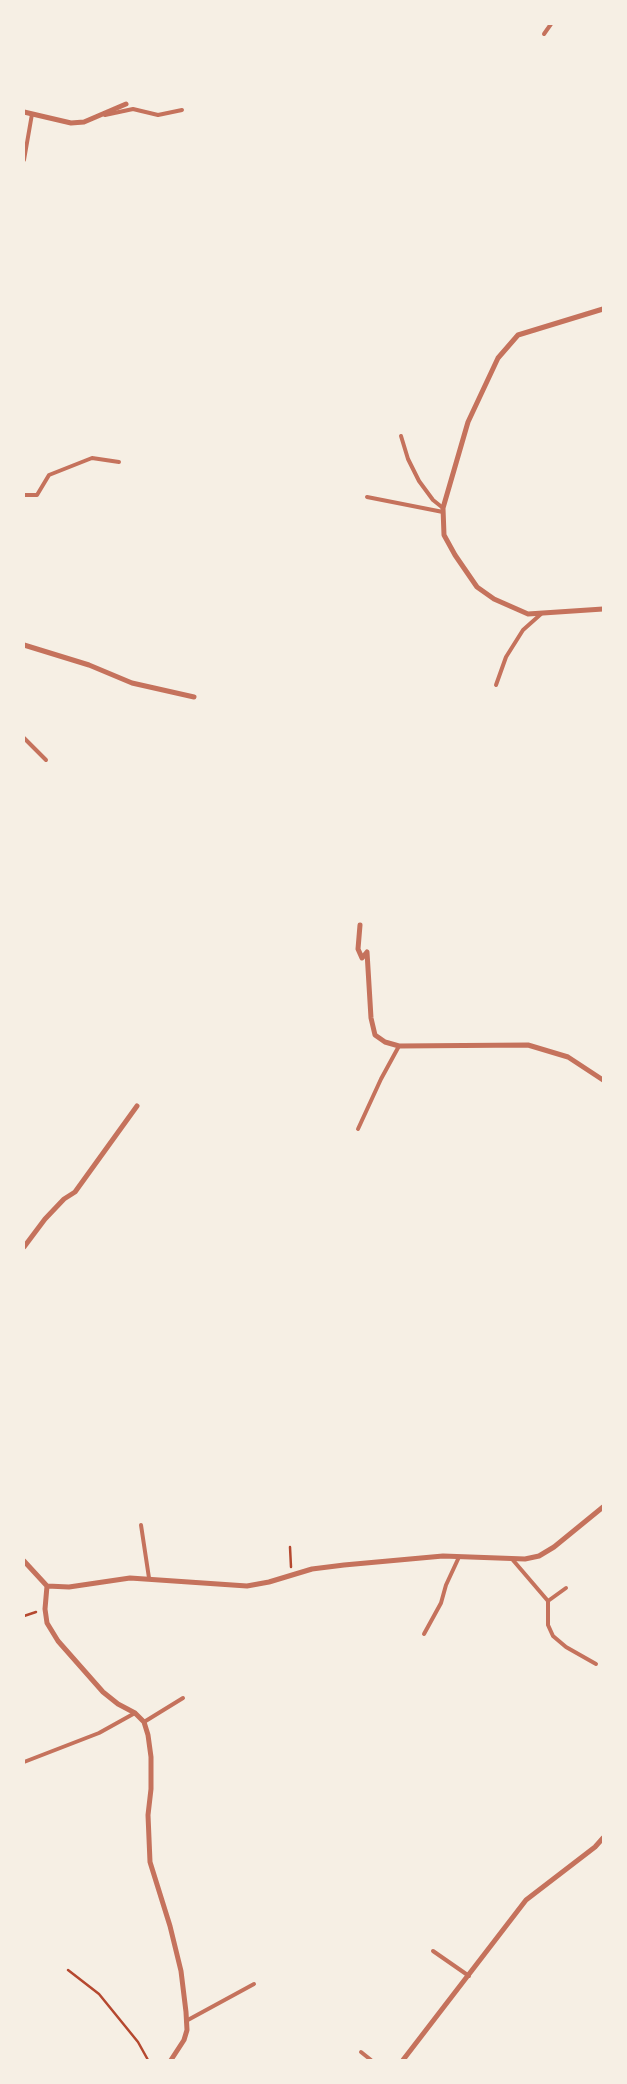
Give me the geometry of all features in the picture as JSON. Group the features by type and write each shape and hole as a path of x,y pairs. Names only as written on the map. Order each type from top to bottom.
{"street":[{"path":"24,112 71,123 84,122 126,104"},
{"path":"603,309 518,335 498,358 468,422 443,510 444,534 455,555 477,587 515,610 528,614 603,609"},
{"path":"24,645 88,665 132,683 194,697"},
{"path":"360,924 358,949 362,958 367,952 371,1018 375,1035 385,1042 399,1046 528,1045 568,1057 603,1080"},
{"path":"24,1247 45,1218 64,1199 76,1192 137,1106"},
{"path":"24,1561 47,1586 69,1587 121,1579 149,1578 247,1586 312,1569 344,1565 442,1556 512,1559 539,1556 554,1547 603,1507"},
{"path":"47,1586 45,1609 47,1622 58,1641 103,1692 118,1704 135,1713 144,1722 148,1735 151,1757 151,1789 148,1815 150,1862 179,1962 187,2030 184,2040 171,2060"},
{"path":"403,2060 526,1900 595,1847 603,1838"}],"lane":[{"path":"544,34 550,24"},
{"path":"98,116 133,109 158,115 182,110"},
{"path":"24,160 32,114"},
{"path":"401,436 419,481 443,510"},
{"path":"24,495 37,494 49,475 92,458 119,462"},
{"path":"367,498 443,510"},
{"path":"496,685 506,657 524,630 541,614"},
{"path":"24,738 46,760"},
{"path":"358,1129 381,1079 399,1046"},
{"path":"141,1525 149,1578"},
{"path":"424,1634 441,1603 446,1585 459,1557"},
{"path":"512,1559 548,1601 548,1625 553,1636 566,1648 596,1664"},
{"path":"548,1601 566,1588"},
{"path":"144,1722 184,1698"},
{"path":"24,1762 99,1733 135,1713"},
{"path":"433,1952 469,1976"},
{"path":"186,2021 254,1984"},
{"path":"361,2052 371,2060"}],"path":[{"path":"290,1547 291,1576"},
{"path":"68,1970 99,1994 138,2042 148,2060"}]}
